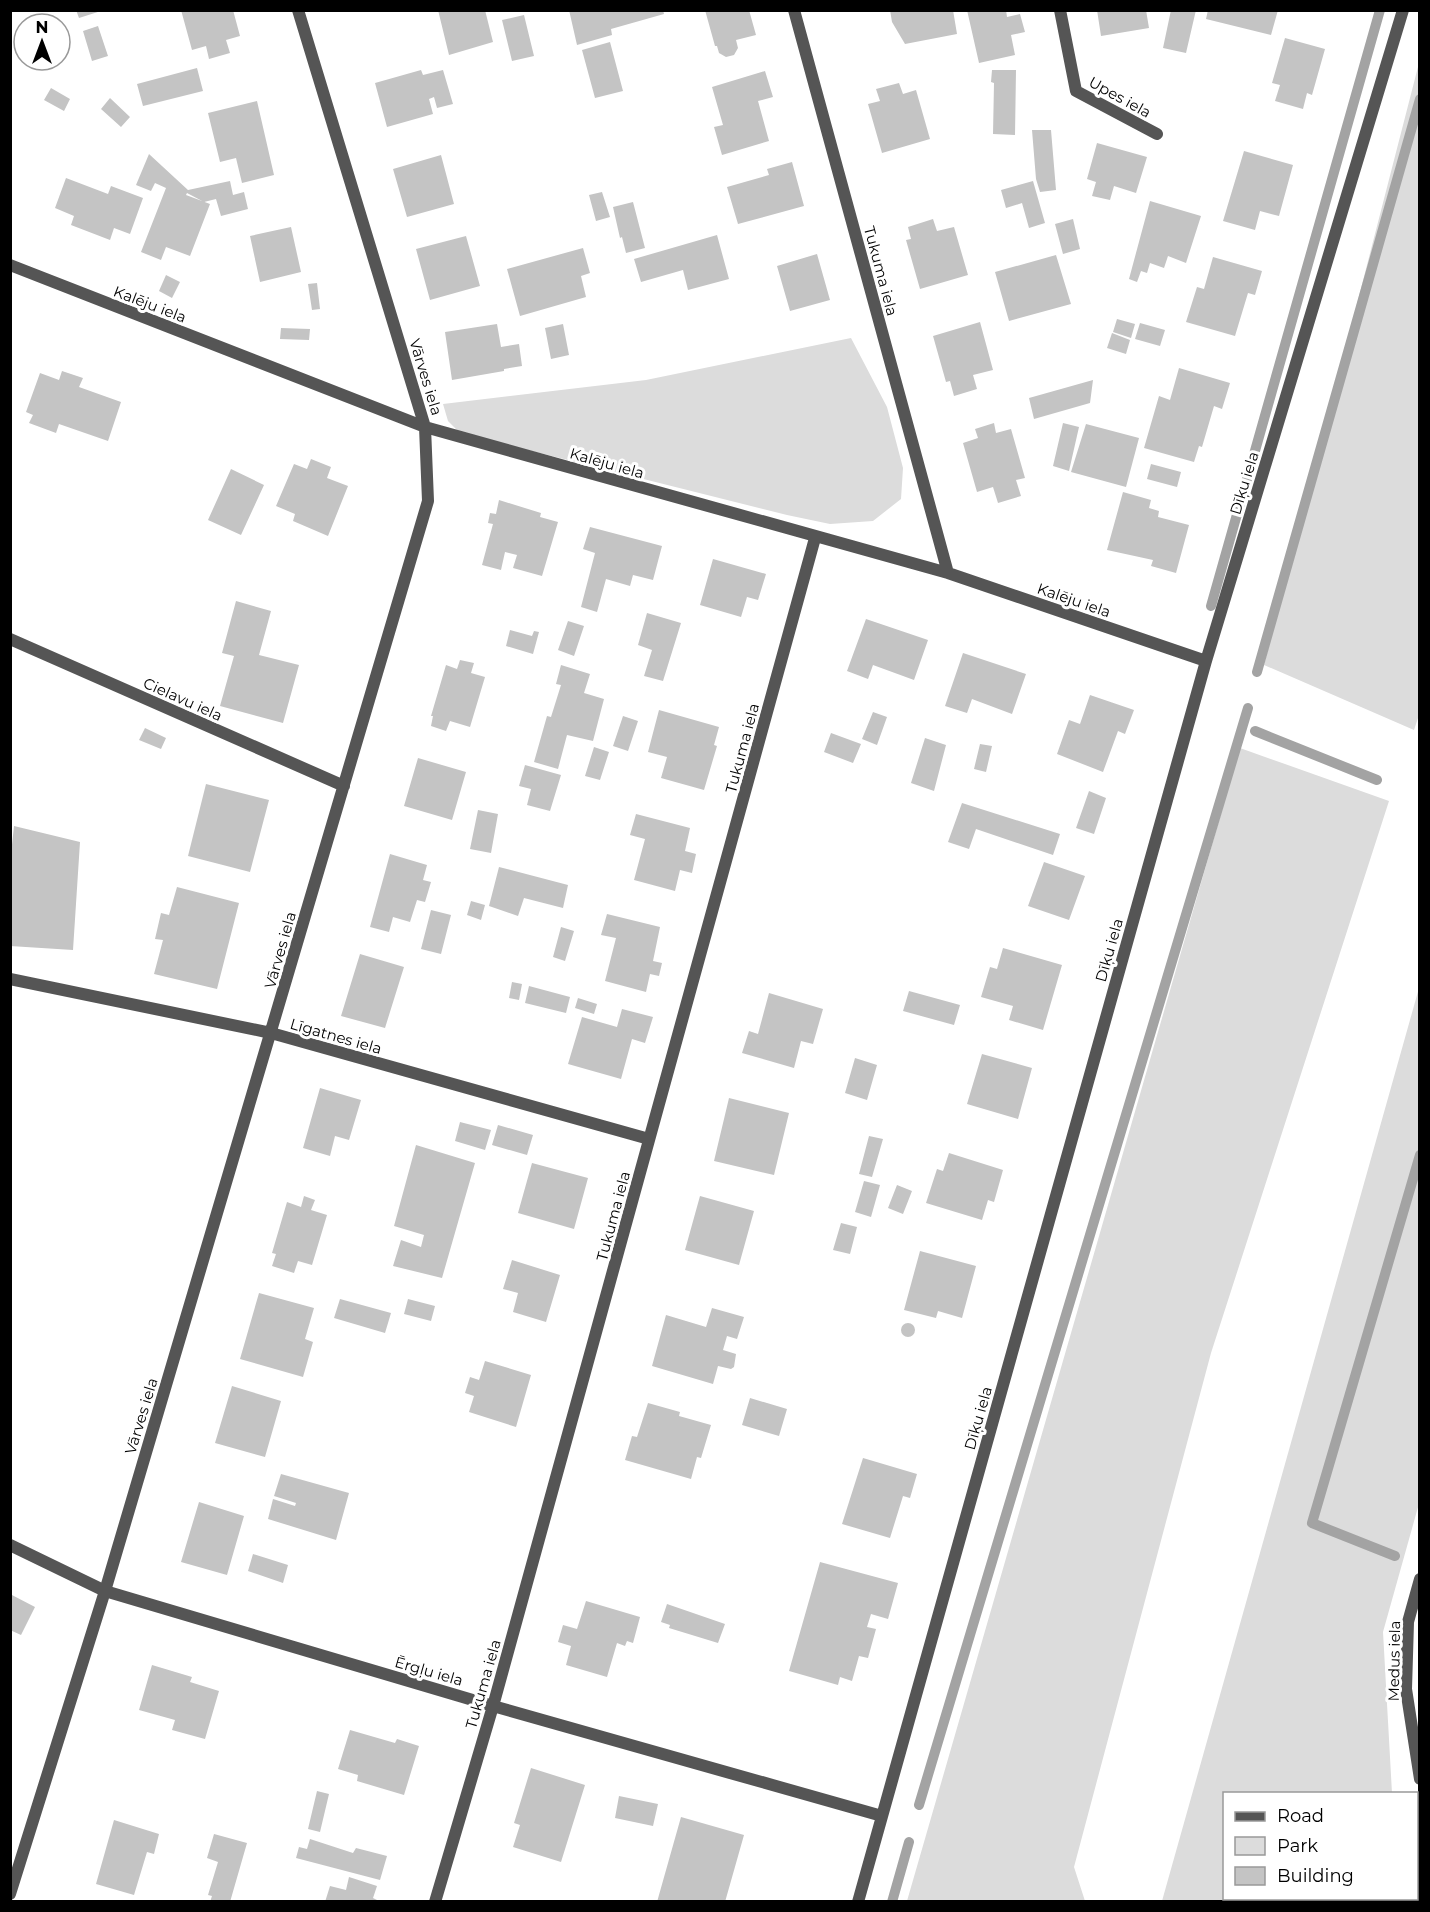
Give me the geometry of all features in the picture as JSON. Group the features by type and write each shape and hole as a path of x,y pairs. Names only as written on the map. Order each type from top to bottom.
{"street":[{"name":"Vārves iela","path":"10,1894 105,1591 428,501 425,427 298,10"},
{"name":"Tukuma iela","path":"794,10 948,573"},
{"name":"Upes iela","path":"1060,10 1076,91 1157,134"},
{"name":"Dīķu iela","path":"858,1902 1206,661 1403,10"},
{"name":"Kalēju iela","path":"10,265 425,427 815,538 948,573 1206,661"},
{"name":"Tukuma iela","path":"435,1902 493,1706 815,538"},
{"name":"Cielavu iela","path":"10,639 344,786"},
{"name":"Līgatnes iela","path":"10,979 272,1033 649,1139"},
{"name":"Ērgļu iela","path":"10,1545 105,1591 493,1706 882,1815"},
{"name":"Medus iela","path":"1419,1579 1407,1622 1406,1689 1419,1779"}],"green space":[{"path":"1419,63 1420,712 1414,730 1264,665"},
{"path":"851,338 887,407 903,468 901,499 873,521 830,524 787,515 460,433 448,421 443,404 646,380"},
{"path":"1240,748 1389,801 1211,1353 1074,1867 1085,1901 907,1901"},
{"path":"1419,988 1420,1500 1383,1632 1392,1792 1223,1792 1223,1900 1400,1901 1162,1901"}],"building":[{"path":"76,10 101,10 101,11 79,18"},
{"path":"181,10 233,10 240,36 226,40 230,53 209,59 206,46 192,50"},
{"path":"438,10 485,10 493,42 449,55"},
{"path":"569,10 663,10 664,14 611,29 612,35 577,45"},
{"path":"705,10 749,10 756,35 736,40 738,48 734,55 726,57 719,53 715,46"},
{"path":"890,10 953,10 957,34 905,44 892,22"},
{"path":"967,10 1006,10 1007,17 1020,14 1025,32 1011,35 1015,55 979,63"},
{"path":"1097,10 1146,10 1149,28 1101,36"},
{"path":"1171,10 1196,10 1186,53 1163,48"},
{"path":"1208,10 1278,10 1271,35 1206,19"},
{"path":"524,15 534,56 512,61 502,20"},
{"path":"98,26 108,56 92,61 83,31"},
{"path":"1285,38 1325,49 1312,95 1307,93 1303,109 1275,101 1280,85 1272,83"},
{"path":"610,42 623,91 595,98 582,50"},
{"path":"197,68 203,91 143,106 137,84"},
{"path":"421,70 423,75 443,70 453,104 437,108 434,97 429,99 433,114 387,127 375,83"},
{"path":"992,70 1016,70 1015,135 993,134"},
{"path":"765,71 773,97 758,101 769,141 722,155 714,127 723,125 712,87"},
{"path":"899,83 903,94 916,90 930,139 882,153 868,104 880,101 876,89"},
{"path":"51,88 70,99 64,111 44,100"},
{"path":"110,98 130,117 121,127 101,109"},
{"path":"257,101 274,175 242,183 236,158 220,162 208,113"},
{"path":"1032,130 1051,130 1056,190 1040,192 1036,179"},
{"path":"1097,143 1147,157 1136,193 1114,186 1110,200 1092,196 1096,182 1087,179"},
{"path":"1244,151 1293,165 1279,216 1260,211 1255,230 1223,221"},
{"path":"149,154 188,190 230,181 233,195 244,192 248,209 221,216 216,199 204,202 210,204 190,256 166,247 161,260 141,252 166,188 155,183 151,191 136,185"},
{"path":"441,155 454,204 407,217 393,169"},
{"path":"792,162 804,206 738,224 727,187 769,175 767,169"},
{"path":"66,178 108,194 111,186 143,198 130,234 114,228 110,240 71,225 74,216 55,208"},
{"path":"1033,181 1045,223 1029,228 1022,203 1006,208 1001,190"},
{"path":"602,192 610,217 596,221 589,195"},
{"path":"1150,201 1201,216 1186,263 1168,256 1164,268 1150,263 1147,273 1141,271 1137,282 1129,279"},
{"path":"633,202 645,248 626,253 613,207"},
{"path":"933,219 937,231 954,227 968,275 920,289 906,240 911,239 908,227"},
{"path":"1073,219 1080,249 1063,254 1055,224"},
{"path":"291,227 301,272 260,282 250,236"},
{"path":"717,235 729,279 688,290 683,270 641,282 634,259"},
{"path":"466,236 480,286 430,300 416,249"},
{"path":"583,248 590,273 581,276 586,297 520,316 507,269"},
{"path":"817,254 830,300 790,311 777,266"},
{"path":"1056,255 1071,304 1009,321 995,272"},
{"path":"1213,257 1262,271 1255,295 1248,293 1235,336 1186,322 1197,287 1204,289"},
{"path":"166,275 180,282 172,298 159,291"},
{"path":"317,283 320,309 312,310 308,284"},
{"path":"1117,319 1135,324 1131,338 1113,332"},
{"path":"980,322 993,370 973,375 977,389 954,396 950,381 946,382 933,336"},
{"path":"1140,323 1165,330 1160,346 1135,339"},
{"path":"497,324 501,347 519,344 522,366 452,380 445,332"},
{"path":"563,324 569,355 551,359 545,328"},
{"path":"281,328 310,329 309,340 280,339"},
{"path":"1112,333 1130,340 1126,354 1107,348"},
{"path":"1179,368 1230,383 1222,409 1214,406 1202,447 1199,446 1194,462 1144,448 1159,396 1170,400"},
{"path":"62,371 83,378 79,387 121,402 108,441 59,424 56,433 29,423 33,415 26,412 40,373 59,380"},
{"path":"1093,380 1090,403 1034,419 1029,398"},
{"path":"994,423 996,433 1011,429 1025,478 1016,480 1021,496 998,503 993,487 977,492 963,443 978,438 975,429"},
{"path":"1063,423 1079,427 1069,471 1053,466"},
{"path":"1086,424 1139,438 1126,487 1071,472"},
{"path":"311,459 331,467 327,478 348,486 328,536 293,521 295,514 276,506 294,464 307,469"},
{"path":"1151,464 1181,472 1177,487 1147,479"},
{"path":"231,469 264,485 241,535 208,520"},
{"path":"1123,492 1151,500 1149,508 1159,511 1158,517 1189,525 1176,573 1151,566 1153,560 1107,550"},
{"path":"499,500 541,513 540,517 558,522 542,576 513,568 517,555 505,552 501,570 482,565 493,524 488,523 490,513 496,514"},
{"path":"590,527 662,546 653,580 633,575 630,586 606,579 597,612 581,607 595,553 583,549"},
{"path":"713,559 766,574 758,600 747,597 741,617 700,605"},
{"path":"236,601 271,611 259,655 299,665 283,723 220,706 234,656 222,653"},
{"path":"647,613 681,623 663,681 644,676 652,650 638,645"},
{"path":"866,619 928,640 914,680 873,665 868,679 847,671"},
{"path":"568,621 584,626 574,656 558,650"},
{"path":"510,630 532,636 534,631 539,632 533,654 506,646"},
{"path":"963,653 1026,674 1012,714 972,699 967,713 945,706"},
{"path":"460,660 474,663 471,673 485,677 470,727 450,721 446,731 431,726 433,716 431,716 446,665 457,669"},
{"path":"561,665 590,674 584,693 604,699 593,741 567,735 558,769 534,762 547,716 551,717 561,685 556,684"},
{"path":"1090,695 1134,710 1125,734 1118,731 1103,772 1057,754 1069,720 1080,724"},
{"path":"659,710 719,727 714,745 717,746 704,790 661,778 667,757 648,752"},
{"path":"873,712 887,717 877,745 862,739"},
{"path":"623,716 638,721 628,751 613,746"},
{"path":"145,728 166,738 161,749 139,740"},
{"path":"831,733 861,744 853,763 824,752"},
{"path":"925,738 946,745 934,791 911,783"},
{"path":"980,744 992,746 986,772 974,769"},
{"path":"594,747 609,752 600,780 585,776"},
{"path":"418,758 466,772 452,820 404,806"},
{"path":"525,765 561,775 550,811 527,805 531,789 519,786"},
{"path":"206,784 269,800 250,872 188,856"},
{"path":"1089,791 1106,798 1094,834 1076,828"},
{"path":"962,803 1060,834 1053,855 976,829 969,849 948,842"},
{"path":"478,810 498,814 491,853 470,849"},
{"path":"636,814 690,828 685,851 696,854 692,873 680,870 675,891 634,880 645,839 630,835"},
{"path":"14,826 80,842 73,950 10,946 10,863"},
{"path":"390,854 427,865 423,880 431,882 425,902 417,900 410,922 393,917 389,932 370,927"},
{"path":"1044,862 1085,876 1069,920 1028,906"},
{"path":"499,867 568,885 563,908 524,898 518,916 489,906"},
{"path":"177,887 239,903 217,989 154,974 163,940 155,939 161,913 169,915"},
{"path":"471,901 485,905 481,920 467,915"},
{"path":"431,910 451,915 441,954 421,949"},
{"path":"607,914 660,927 653,961 662,963 659,976 650,974 646,992 605,981 616,938 601,935"},
{"path":"561,927 574,931 565,961 553,957"},
{"path":"1003,948 1062,965 1043,1030 1009,1020 1013,1006 981,997 990,967 997,969"},
{"path":"360,954 404,967 385,1028 341,1016"},
{"path":"512,982 522,984 519,1000 509,998"},
{"path":"529,986 570,997 566,1013 525,1003"},
{"path":"909,991 960,1005 954,1025 903,1011"},
{"path":"769,993 823,1009 813,1044 801,1041 794,1068 742,1053 749,1031 758,1034"},
{"path":"578,998 597,1004 594,1014 575,1008"},
{"path":"622,1009 653,1017 645,1043 632,1039 621,1079 568,1064 582,1017 617,1027"},
{"path":"982,1054 1032,1068 1018,1119 967,1104"},
{"path":"855,1058 877,1065 867,1100 845,1093"},
{"path":"320,1088 361,1100 349,1140 335,1136 330,1156 303,1148"},
{"path":"729,1098 789,1113 774,1175 714,1161"},
{"path":"460,1122 491,1130 485,1150 455,1141"},
{"path":"498,1125 533,1135 527,1155 492,1145"},
{"path":"869,1136 883,1139 872,1177 859,1174"},
{"path":"416,1145 475,1163 442,1278 393,1266 401,1240 421,1247 424,1235 394,1226"},
{"path":"949,1153 1003,1170 994,1202 988,1200 982,1220 926,1203 937,1169 943,1171"},
{"path":"532,1163 588,1178 574,1229 518,1213"},
{"path":"864,1181 880,1185 871,1217 855,1212"},
{"path":"897,1185 912,1191 903,1214 888,1208"},
{"path":"304,1196 315,1200 311,1210 327,1215 312,1265 298,1261 294,1273 272,1266 276,1254 272,1253 287,1202 301,1207"},
{"path":"700,1196 754,1211 739,1265 685,1250"},
{"path":"841,1223 857,1227 850,1254 833,1250"},
{"path":"920,1251 976,1266 962,1318 938,1311 936,1318 904,1310"},
{"path":"512,1260 560,1275 546,1322 513,1312 518,1293 503,1289"},
{"path":"259,1293 314,1308 305,1339 313,1342 303,1377 240,1359"},
{"path":"340,1299 391,1313 385,1333 334,1318"},
{"path":"408,1299 435,1306 431,1321 404,1314"},
{"path":"712,1308 744,1317 737,1339 727,1336 723,1350 736,1354 734,1367 731,1369 718,1366 713,1384 652,1366 666,1315 706,1327"},
{"path":"908,1323 913,1325 915,1330 913,1335 908,1337 903,1335 901,1330 903,1325"},
{"path":"485,1361 531,1375 516,1427 469,1412 474,1396 465,1393 470,1377 479,1380"},
{"path":"232,1386 281,1401 265,1457 215,1443"},
{"path":"750,1398 787,1409 779,1436 742,1425"},
{"path":"648,1403 680,1412 679,1416 711,1425 701,1458 697,1457 691,1479 625,1460 632,1436 637,1437"},
{"path":"863,1458 917,1474 910,1498 903,1496 890,1538 842,1524"},
{"path":"281,1474 349,1493 336,1540 268,1519 273,1499 295,1506 296,1503 274,1496"},
{"path":"199,1502 244,1516 227,1575 181,1562"},
{"path":"253,1554 288,1565 283,1583 248,1571"},
{"path":"820,1562 898,1583 888,1619 871,1614 867,1627 876,1629 868,1658 859,1656 852,1681 840,1677 838,1685 789,1671"},
{"path":"10,1594 35,1607 21,1635 10,1630"},
{"path":"586,1601 640,1617 633,1643 627,1641 625,1646 617,1643 607,1677 566,1665 571,1646 558,1642 563,1625 577,1629"},
{"path":"667,1604 725,1624 718,1643 669,1628 670,1625 661,1622"},
{"path":"152,1665 192,1677 190,1682 219,1691 205,1739 172,1730 175,1720 139,1710"},
{"path":"350,1730 395,1743 397,1739 419,1746 404,1795 357,1781 358,1775 338,1769"},
{"path":"531,1768 585,1785 561,1862 513,1847 520,1825 514,1823"},
{"path":"317,1791 329,1794 320,1832 308,1829"},
{"path":"619,1796 658,1804 653,1826 615,1818"},
{"path":"681,1817 744,1835 725,1902 657,1902"},
{"path":"114,1820 159,1834 154,1854 147,1852 134,1895 96,1884"},
{"path":"214,1834 247,1843 230,1902 210,1902 212,1896 208,1895 218,1862 207,1858"},
{"path":"310,1839 353,1853 356,1848 387,1856 380,1880 296,1858 299,1847 307,1849"},
{"path":"349,1877 377,1886 373,1898 381,1902 325,1902 330,1886 346,1890"}],"waterway":[{"path":"1211,606 1380,10"},
{"path":"1257,672 1420,99"},
{"path":"919,1805 1248,708"},
{"path":"1255,731 1377,780"},
{"path":"1395,1556 1312,1523 1420,1155"},
{"path":"892,1902 909,1842"}]}
